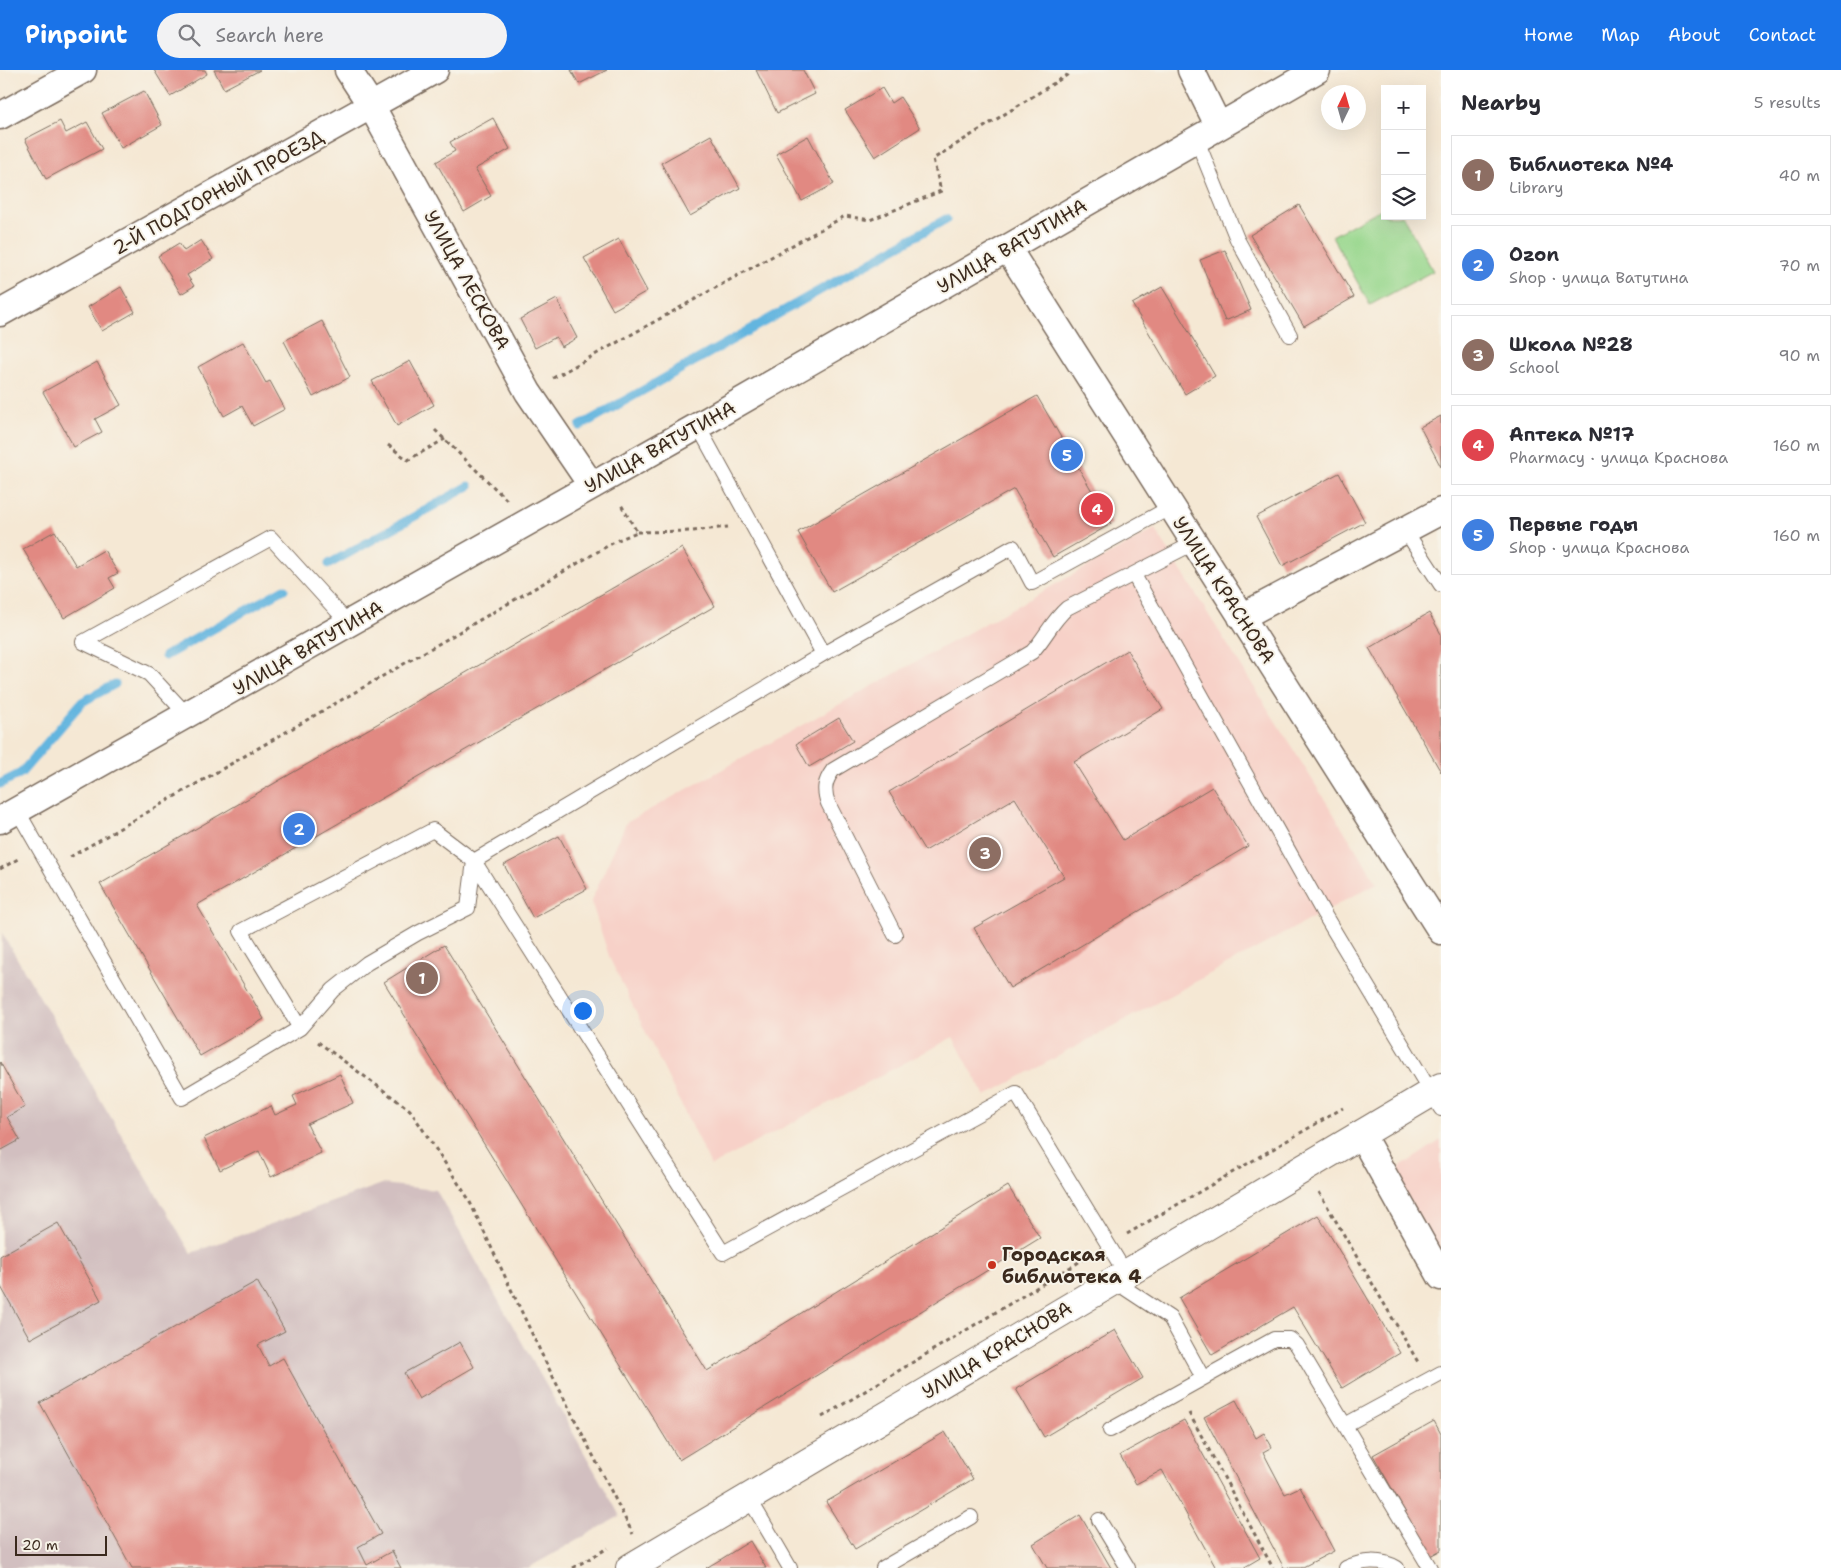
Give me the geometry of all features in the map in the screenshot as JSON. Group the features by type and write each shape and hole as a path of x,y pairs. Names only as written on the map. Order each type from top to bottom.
{"street":[{"path":"0,116 83,70"},
{"name":"УЛИЦА ЛЕСКОВА","path":"348,70 372,107 528,392 599,482"},
{"name":"2-Й ПОДГОРНЫЙ ПРОЕЗД","path":"0,313 372,107 435,70"},
{"path":"1191,70 1218,125"},
{"name":"УЛИЦА ВАТУТИНА","path":"8,815 188,716 698,426 1008,249 1218,125 1317,70"},
{"name":"УЛИЦА КРАСНОВА","path":"1008,249 1441,931"},
{"path":"1241,617 1441,510"},
{"name":"УЛИЦА КРАСНОВА","path":"638,1563 1361,1134 1438,1096"},
{"path":"1361,1134 1441,1277"}],"lane":[{"path":"1196,138 1237,239 1290,335"},
{"path":"698,426 823,654"},
{"path":"474,860 823,654 1013,546 1032,583 1171,507"},
{"path":"1405,530 1441,585"},
{"path":"188,716 149,674 83,642 271,538 349,624"},
{"path":"896,935 828,803 824,792 826,780 833,770 1032,652 1042,642 1058,616 1068,608 1194,543"},
{"path":"1134,575 1324,914 1438,1096"},
{"path":"8,815 50,868 182,1098 300,1028 333,990 367,963 418,933 468,908 474,860"},
{"path":"300,1028 240,931 433,830 474,860 723,1253 1016,1093 1109,1245 1120,1277 1170,1318 1203,1378"},
{"path":"1110,1430 1274,1339 1290,1339 1297,1345 1430,1568"},
{"path":"1345,1425 1441,1373"},
{"path":"749,1498 790,1568"},
{"path":"883,1568 971,1517"},
{"path":"1099,1520 1128,1568"},
{"path":"1346,1568 1355,1563 1380,1562 1397,1568"}],"path":[{"path":"528,392 845,216 870,220 941,191 933,159 1067,75 1068,70"},
{"path":"435,430 528,522"},
{"path":"388,445 408,460 445,439"},
{"path":"599,482 637,532"},
{"path":"50,868 618,540 637,532 723,528 750,521"},
{"path":"300,1028 410,1110 468,1198 543,1357 633,1533 638,1563"},
{"path":"817,1420 985,1317 1347,1105"},
{"path":"1317,1190 1428,1380"},
{"path":"1178,1392 1274,1568"},
{"path":"624,1538 641,1528"},
{"path":"573,1568 616,1543"}],"shaded area":[{"path":"1155,529 1377,883 985,1096 953,1037 711,1166 610,959 591,901 626,823"},
{"path":"2,933 191,1253 382,1184 436,1190 620,1516 528,1568 0,1568"},
{"path":"1441,1140 1441,1270 1387,1176"}],"green space":[{"path":"1381,209 1381,220 1405,220 1433,271 1370,305 1332,236"}],"building":[{"path":"154,70 205,70 207,74 170,96"},
{"path":"214,70 260,70 224,89"},
{"path":"571,70 607,70 579,84"},
{"path":"756,70 803,70 815,94 777,113"},
{"path":"882,88 891,103 900,97 920,128 875,157 845,110"},
{"path":"144,91 162,125 121,148 102,113"},
{"path":"493,118 510,149 475,169 491,196 464,212 436,162 455,151 450,142"},
{"path":"60,121 66,133 87,122 102,149 46,179 25,139"},
{"path":"711,135 740,188 690,216 661,163"},
{"path":"808,136 834,184 802,201 776,154"},
{"path":"1299,205 1354,297 1304,326 1250,235"},
{"path":"619,239 647,291 613,310 584,258"},
{"path":"201,240 213,259 187,275 194,286 181,294 158,256 179,243 184,251"},
{"path":"1225,250 1251,310 1225,321 1200,260"},
{"path":"121,287 135,312 102,331 88,307"},
{"path":"1162,287 1215,376 1185,394 1132,304"},
{"path":"557,299 577,338 561,347 556,337 535,348 520,319"},
{"path":"322,321 350,377 313,397 284,341"},
{"path":"243,342 266,383 270,381 285,409 253,426 242,406 224,416 198,367"},
{"path":"410,361 434,405 397,426 372,381"},
{"path":"97,362 121,405 95,419 102,432 74,447 43,392"},
{"path":"1037,396 1111,524 1053,557 1014,489 832,592 798,532"},
{"path":"1441,416 1441,467 1420,427"},
{"path":"1339,473 1365,522 1282,566 1256,517"},
{"path":"55,531 76,566 104,550 118,573 109,578 115,588 64,618 23,549"},
{"path":"682,548 715,606 197,905 264,1019 200,1056 100,884"},
{"path":"1429,613 1441,634 1441,772 1369,648"},
{"path":"1127,650 1163,709 1074,762 1123,840 1212,787 1248,846 1010,988 974,928 1064,877 1015,798 925,851 889,792"},
{"path":"839,718 853,741 809,767 796,744"},
{"path":"559,836 587,889 533,918 504,865"},
{"path":"444,945 707,1371 1008,1186 1040,1238 679,1460 384,982"},
{"path":"0,1062 25,1107 7,1117 20,1140 0,1151"},
{"path":"340,1074 353,1103 307,1124 321,1153 271,1177 259,1151 220,1170 204,1138 271,1106 275,1115 297,1105 293,1096"},
{"path":"1318,1215 1400,1353 1342,1388 1293,1307 1212,1355 1179,1298"},
{"path":"58,1223 101,1300 30,1339 0,1285 0,1256"},
{"path":"257,1281 285,1331 258,1345 269,1366 283,1358 381,1534 358,1547 367,1565 392,1551 401,1568 132,1568 40,1403"},
{"path":"1115,1330 1143,1378 1044,1437 1016,1389"},
{"path":"460,1342 474,1367 419,1399 404,1373"},
{"path":"1236,1400 1256,1438 1264,1433 1272,1447 1263,1452 1285,1494 1300,1487 1334,1551 1301,1568 1284,1568 1204,1417"},
{"path":"1184,1420 1260,1558 1243,1568 1216,1568 1162,1470 1136,1484 1120,1455"},
{"path":"1434,1421 1441,1434 1441,1550 1430,1556 1373,1455"},
{"path":"945,1432 973,1479 855,1549 826,1502"},
{"path":"1080,1515 1111,1568 1047,1568 1033,1544"},
{"path":"750,1541 766,1568 706,1568 723,1558"}],"waterway":[{"path":"580,426 946,219"},
{"path":"329,564 469,486"},
{"path":"165,656 284,589"},
{"path":"0,784 21,773 82,702 115,684"}],"place":[{"name":"Первые годы","path":"1067,455"},
{"name":"Аптека №17","path":"1097,509"},
{"name":"Ozon","path":"299,829"},
{"name":"Школа №28","path":"985,853"},
{"name":"Библиотека №4","path":"422,978"},
{"name":"Городская библиотека 4","path":"992,1265"}]}
